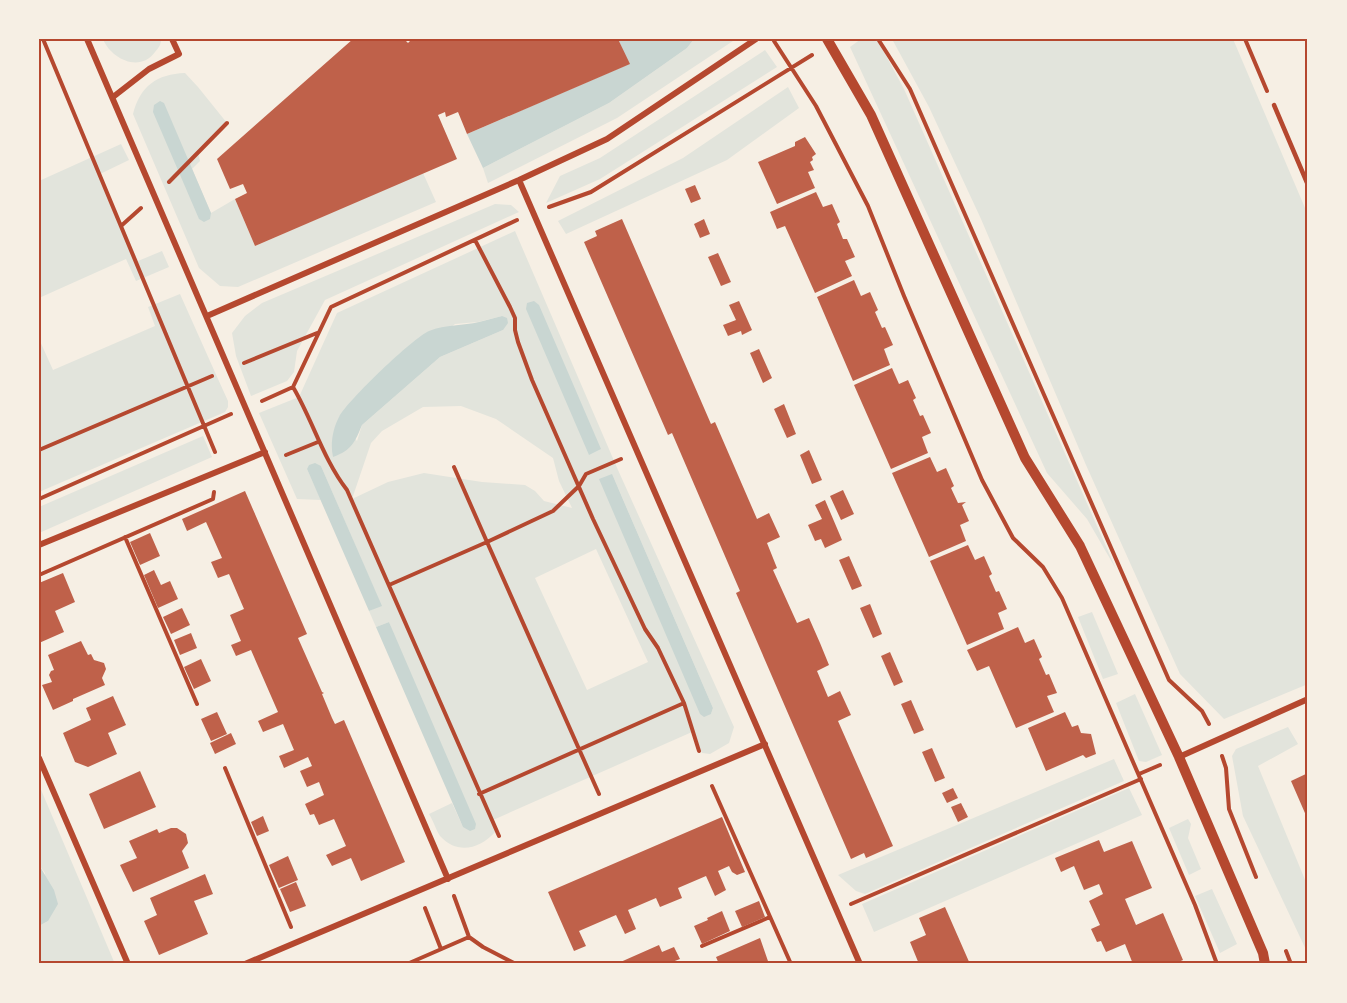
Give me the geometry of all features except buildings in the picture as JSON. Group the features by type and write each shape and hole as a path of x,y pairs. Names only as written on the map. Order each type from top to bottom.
{"street":[{"path":"87,39 448,879"},
{"path":"113,97 149,69 179,54 172,39"},
{"path":"207,316 519,180 607,139 756,39"},
{"path":"829,41 871,115 1025,458 1080,546 1179,757 1263,953 1265,964"},
{"path":"519,180 860,964"},
{"path":"39,545 265,452"},
{"path":"1179,757 1308,699"},
{"path":"245,964 765,744"},
{"path":"39,758 128,964"}],"lane":[{"path":"1274,105 1308,185"}],"path":[{"path":"43,39 222,469"},
{"path":"772,39 816,106 868,206 982,480 1013,537 1043,567 1062,598 1141,779 1217,964"},
{"path":"878,39 910,89 1169,680 1202,711 1217,739 1226,768 1229,809 1258,881"},
{"path":"1245,39 1274,105"},
{"path":"39,499 293,387 331,307 534,212 591,192 792,69 829,41"},
{"path":"177,174 227,123"},
{"path":"475,240 510,307 518,342 532,380 579,486 645,629 658,648 684,703 705,769 791,964"},
{"path":"39,450 319,332"},
{"path":"293,387 334,474 347,490 479,794 493,820 505,854"},
{"path":"269,462 318,442"},
{"path":"388,585 553,511 579,486 586,474 639,452"},
{"path":"454,467 607,811"},
{"path":"39,575 213,498 214,472"},
{"path":"125,537 197,704"},
{"path":"479,794 684,703"},
{"path":"225,768 296,943"},
{"path":"837,910 1141,779"},
{"path":"448,879 469,937 516,964"},
{"path":"418,891 441,950"},
{"path":"702,946 770,916"},
{"path":"407,964 469,937"},
{"path":"1283,943 1292,964"}],"shaded area":[{"path":"103,39 122,39 123,41 161,39 161,43 149,58 142,62 134,62 126,61 112,52"},
{"path":"618,39 694,39 687,48 609,103 483,168 467,134 629,64"},
{"path":"694,39 736,39 617,118 488,183 483,168 609,103 687,48"},
{"path":"861,39 877,39 904,89 1116,569 1087,519 1047,473 850,47"},
{"path":"892,39 1233,39 1308,215 1308,684 1224,719 1180,674 1086,465 981,219 929,107"},
{"path":"765,50 777,67 600,179 546,203 560,176 600,158"},
{"path":"185,73 227,123 198,153 200,161 192,169 211,213 235,199 255,246 423,173 436,202 238,287 220,286 199,268 133,114 140,96 151,83 166,76"},
{"path":"788,87 799,108 727,160 566,234 558,221 683,158"},
{"path":"160,101 164,103 211,213 210,219 204,222 199,219 153,112 154,105"},
{"path":"121,144 129,160 100,174 138,261 162,251 169,267 136,281 126,259 39,298 39,181"},
{"path":"495,204 511,205 519,212 325,300 297,351 294,372 287,381 251,396 236,356 232,333 245,316 262,303"},
{"path":"515,231 618,470 734,727 729,743 710,754 702,753 692,732 493,820 495,832 475,846 461,848 454,846 440,836 429,814 452,803 463,827 389,622 376,627 369,611 381,605 321,466 307,469 321,500 297,499 259,413 299,397 337,313","holes":["502,316 503,330 440,357 362,425 357,441 339,417 455,324 478,322","461,406 496,419 553,458 559,481 572,508 544,501 535,491 525,485 482,482 424,473 388,482 352,499 371,443 382,431 423,407","612,474 713,708 711,714","596,549 648,662 587,690 535,578"]},
{"path":"180,294 228,401 225,412 39,492 39,339 53,370 155,326 148,307"},
{"path":"534,301 539,305 601,449 589,455 526,309 527,303"},
{"path":"502,316 507,318 508,323 503,330 440,357 362,425 349,448 333,457 333,436 339,417 367,384 409,345 435,329"},
{"path":"203,436 212,457 39,533 39,507"},
{"path":"315,463 321,466 382,606 369,611 307,469 309,465"},
{"path":"612,474 713,708 711,714 704,717 700,714 599,479"},
{"path":"1092,612 1118,674 1103,679 1078,617"},
{"path":"389,622 476,824 475,829 470,831 463,827 376,627"},
{"path":"1135,694 1162,755 1146,762 1139,761 1116,703"},
{"path":"1288,727 1298,744 1258,766 1308,887 1308,954 1243,816 1232,756 1236,749"},
{"path":"1114,759 1124,781 865,894 856,891 838,875"},
{"path":"39,785 115,964 39,964 39,926 48,921 45,873 39,865"},
{"path":"1129,788 1142,815 874,932 862,904"},
{"path":"1188,819 1191,824 1188,838 1201,869 1189,875 1169,828"},
{"path":"39,865 54,890 58,904 48,921 39,926"},
{"path":"1212,889 1237,944 1220,953 1195,896"}]}
